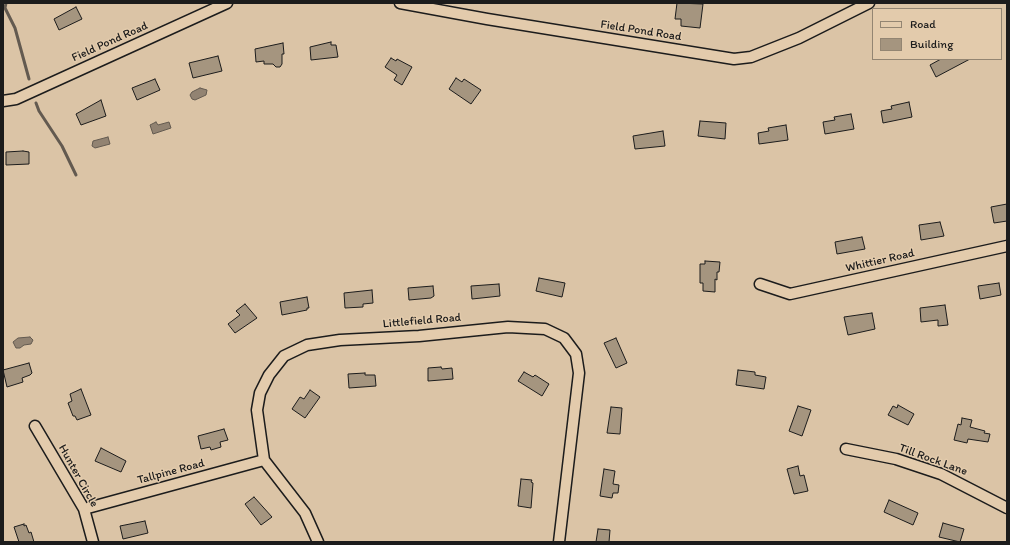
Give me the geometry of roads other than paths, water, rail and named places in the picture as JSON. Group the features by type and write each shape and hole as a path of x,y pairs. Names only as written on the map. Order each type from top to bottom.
{"street":[{"name":"Field Pond Road","path":"3,101 16,99 227,3"},
{"name":"Field Pond Road","path":"400,3 487,19 734,59 751,57 799,38 869,3"},
{"name":"Whittier Road","path":"760,284 790,294 1007,246"},
{"name":"Littlefield Road","path":"318,542 305,514 264,460 257,410 260,393 269,375 284,356 307,345 340,340 419,336 508,327 545,329 564,338 576,354 579,373 559,542"},
{"name":"Hunter Circle","path":"35,426 84,509 93,542"},
{"name":"Till Rock Lane","path":"846,449 896,459 941,474 1007,508"},
{"name":"Tallpine Road","path":"84,509 264,460"}],"waterway":[{"path":"6,3 5,8 15,28 29,79"},
{"path":"36,103 39,111 62,146 76,175"}]}
